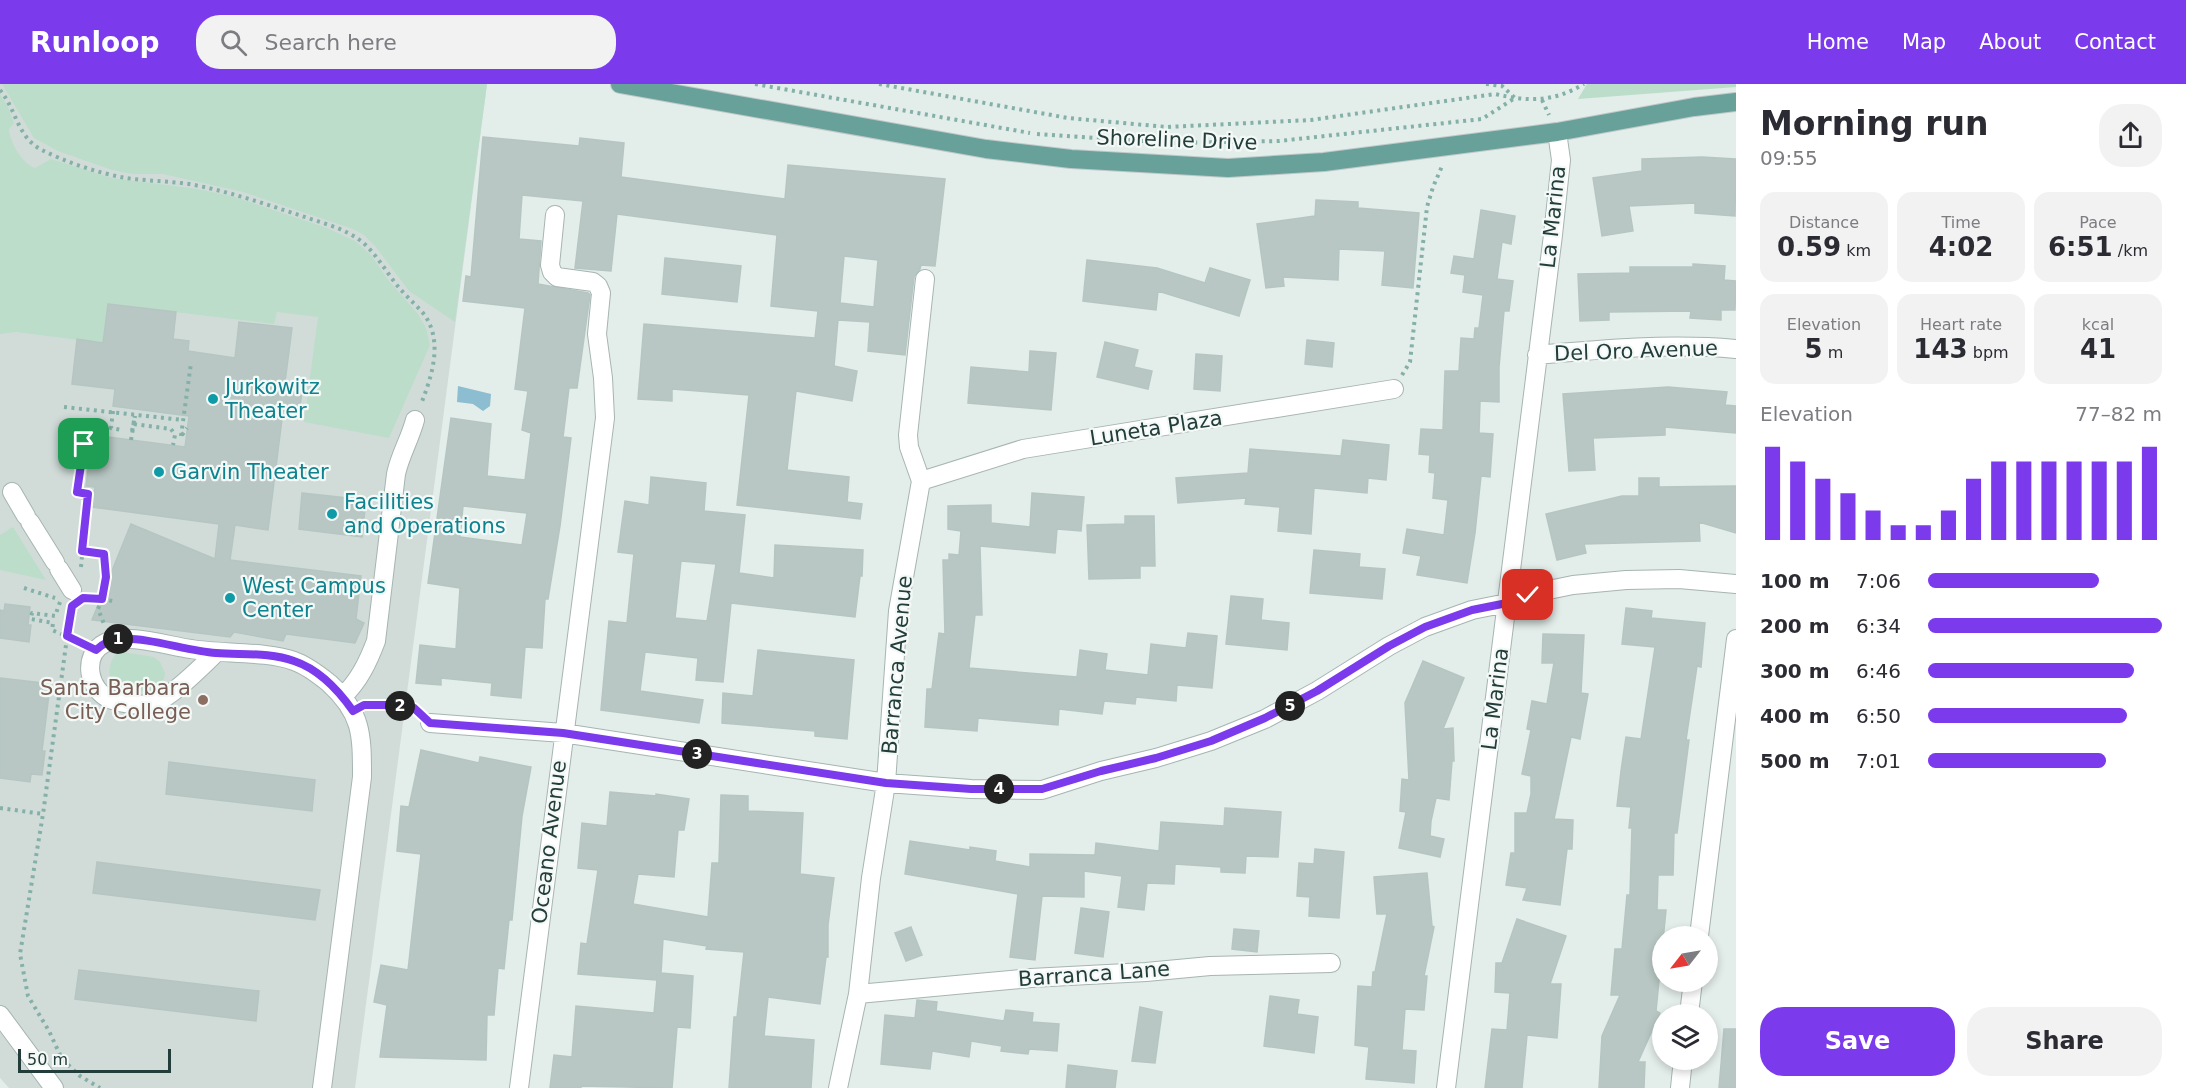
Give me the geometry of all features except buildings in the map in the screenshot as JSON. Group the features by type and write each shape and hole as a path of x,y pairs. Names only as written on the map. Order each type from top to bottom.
{"main road":[{"name":"Shoreline Drive","path":"620,84 986,149 1071,159 1228,168 1324,162 1557,132 1683,109 1736,102"}],"street":[{"name":"La Marina","path":"1446,1088 1561,160 1557,132"},
{"name":"Oceano Avenue","path":"519,1088 605,418 603,378 597,334 601,293 598,286 592,282 557,277 552,272 550,265 555,215"},
{"name":"Barranca Avenue","path":"837,1088 858,994 871,878 886,783 898,611 921,481 909,447 908,435 925,279"},
{"name":"Del Oro Avenue","path":"1537,355 1605,349 1697,347 1736,349"},
{"name":"Luneta Plaza","path":"921,481 1023,449 1394,389"},
{"path":"348,704 352,688 376,641 396,474 399,458 411,436 415,420"},
{"path":"12,492 57,566 69,597"},
{"path":"430,723 563,733 886,783 971,789 1042,789 1211,741 1265,718 1317,691 1389,646 1425,627 1472,610 1573,585 1626,580 1679,579 1736,584"},
{"path":"216,653 162,700 148,704 124,703 110,699 98,691 91,677 90,668 96,650 105,643 124,639 216,653 249,654 294,661 321,676 348,704 358,727 362,752 362,777 322,1088"},
{"path":"1700,926 1736,639"},
{"name":"Barranca Lane","path":"858,994 1031,978 1210,966 1331,963"},
{"path":"0,1014 54,1088"},
{"path":"1680,1088 1682,1070"}],"path":[{"path":"755,84 1034,134 1174,143 1279,141 1482,119 1515,98"},
{"path":"879,84 1068,118 1167,127 1311,120 1496,94 1542,100 1584,84"},
{"path":"1486,84 1502,86 1515,98"},
{"path":"0,90 8,101 26,139 38,148 58,157 123,177 189,184 235,195 323,223 361,241 423,314 432,334 435,357 433,369 415,420"},
{"path":"1394,389 1410,362 1427,207 1433,187 1453,144"},
{"path":"187,428 181,436 190,363"},
{"path":"64,407 183,420"},
{"path":"113,411 111,428 122,430"},
{"path":"131,440 135,416 132,431"},
{"path":"134,424 171,429 175,435 173,445"},
{"path":"94,495 77,492 84,444 99,447"},
{"path":"81,560 88,494"},
{"path":"82,551 104,554 106,577 98,609 105,625"},
{"path":"24,588 69,597 90,597 113,601"},
{"path":"69,597 55,616 32,613 31,620 52,623 52,630 96,650"},
{"path":"69,597 71,608 43,814 20,954 28,996 49,1031 62,1059 80,1076 100,1088"},
{"path":"348,704 395,705 414,708 430,723"},
{"path":"0,808 43,814"}],"shaded area":[{"name":"Santa Barbara City College","path":"0,84 487,84 355,1088 9,1088 0,1078"}],"green space":[{"path":"2,84 487,84 455,322 409,291 375,246 364,235 353,229 243,192 163,174 132,174 112,170 58,151 34,138"},
{"path":"1587,84 1736,84 1736,87 1578,99"},
{"path":"0,94 14,123 9,129 14,146 21,157 35,168 51,159 112,178 198,189 235,197 327,228 355,241 371,255 389,281 418,314 426,328 430,345 389,438 304,422 318,317 277,312 274,324 108,304 103,343 16,332 0,334"},
{"path":"13,527 46,580 0,570 0,535"},
{"path":"123,652 154,657 160,662 165,673 159,687 154,690 140,691 117,688 113,685 109,672 111,662 116,654"}],"water":[{"path":"458,386 491,394 490,406 483,411 473,404 457,402"}],"place":[{"name":"Jurkowitz Theater","path":"213,399"},
{"name":"Garvin Theater","path":"159,472"},
{"name":"Facilities and Operations","path":"332,514"},
{"name":"West Campus Center","path":"230,598"},
{"name":"Santa Barbara City College","path":"203,700"}],"route":[{"path":"84,444 77,492 88,494 82,551 104,554 106,577 102,599 83,598 72,606 67,636 96,650 105,643 124,639 216,653 249,654 294,661 321,676 343,696 353,711 364,705 395,705 414,708 430,723 563,733 886,783 971,789 1042,789 1101,771 1156,758 1211,741 1265,718 1317,691 1389,646 1425,627 1472,610 1507,603 1528,595"}]}
